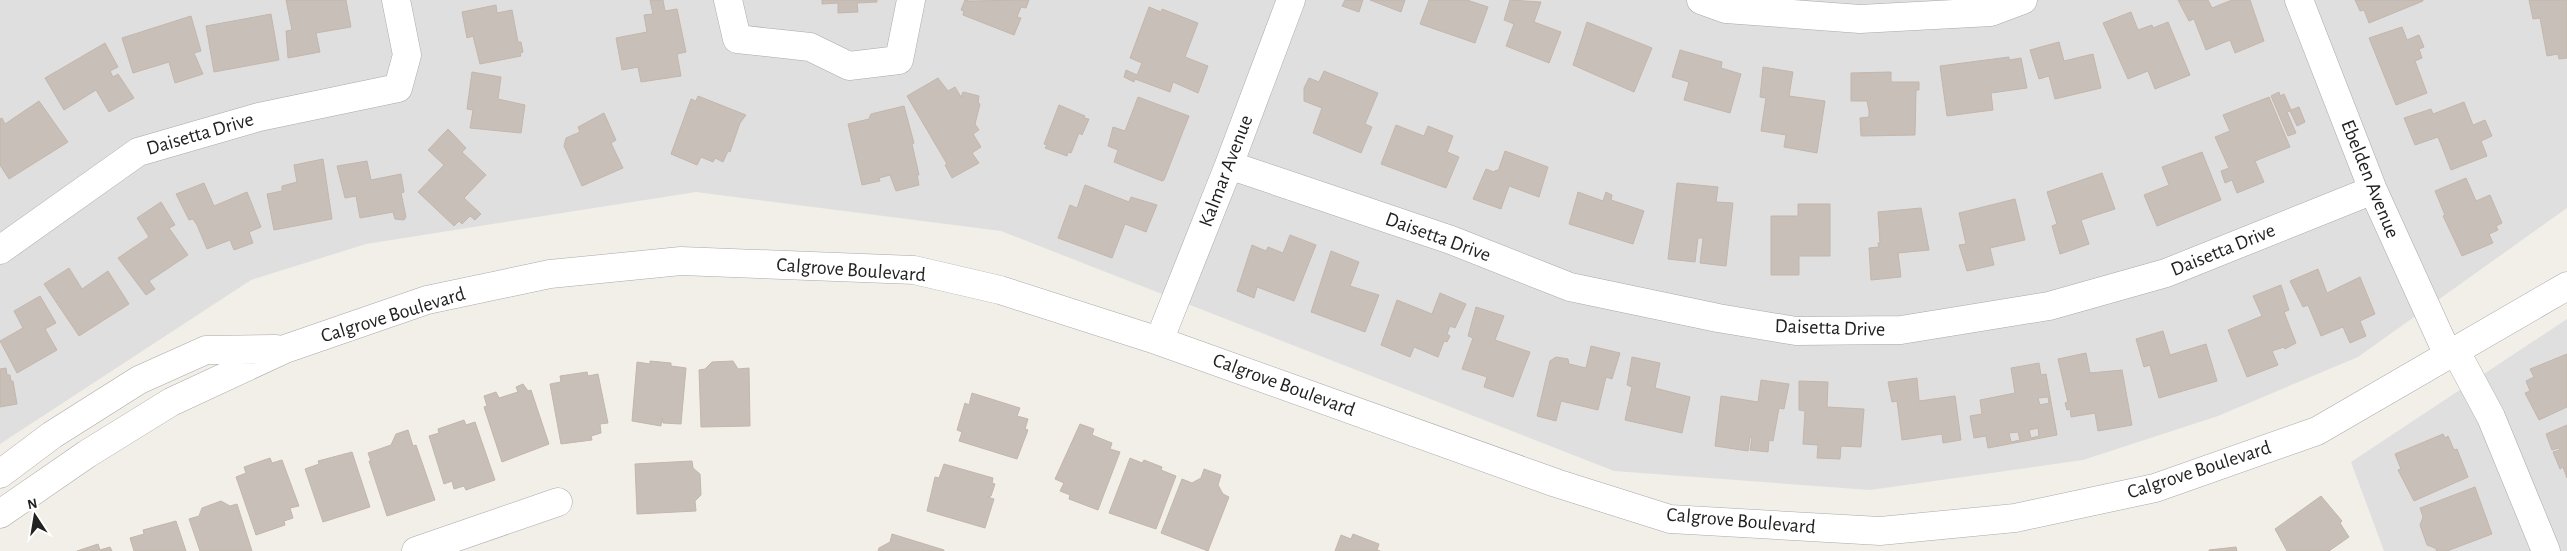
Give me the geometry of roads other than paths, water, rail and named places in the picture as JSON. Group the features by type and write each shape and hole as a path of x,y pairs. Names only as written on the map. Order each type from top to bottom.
{"street":[{"name":"Daisetta Drive","path":"0,250 138,152 259,117 398,88 408,55 396,0"},
{"path":"728,0 737,39 810,47 849,66 899,60 911,0"},
{"name":"Kalmar Avenue","path":"1159,340 1229,165 1291,0"},
{"path":"1701,0 1726,9 1860,19 1991,12 2023,0"},
{"name":"Ebelden Avenue","path":"2299,0 2373,190 2452,352 2492,417 2546,551"},
{"name":"Daisetta Drive","path":"1229,165 1451,240 1570,287 1718,318 1796,331 1901,330 2049,306 2166,273 2373,190"},
{"name":"Calgrove Boulevard","path":"0,514 87,454 171,402 285,349 427,300 550,274 681,261 914,270 1000,290 1159,340 1556,483 1670,519 1879,541 2015,518 2155,488 2317,431 2567,286"},
{"path":"0,474 52,436 139,380 206,350 285,349"},
{"path":"416,551 558,502"}]}
